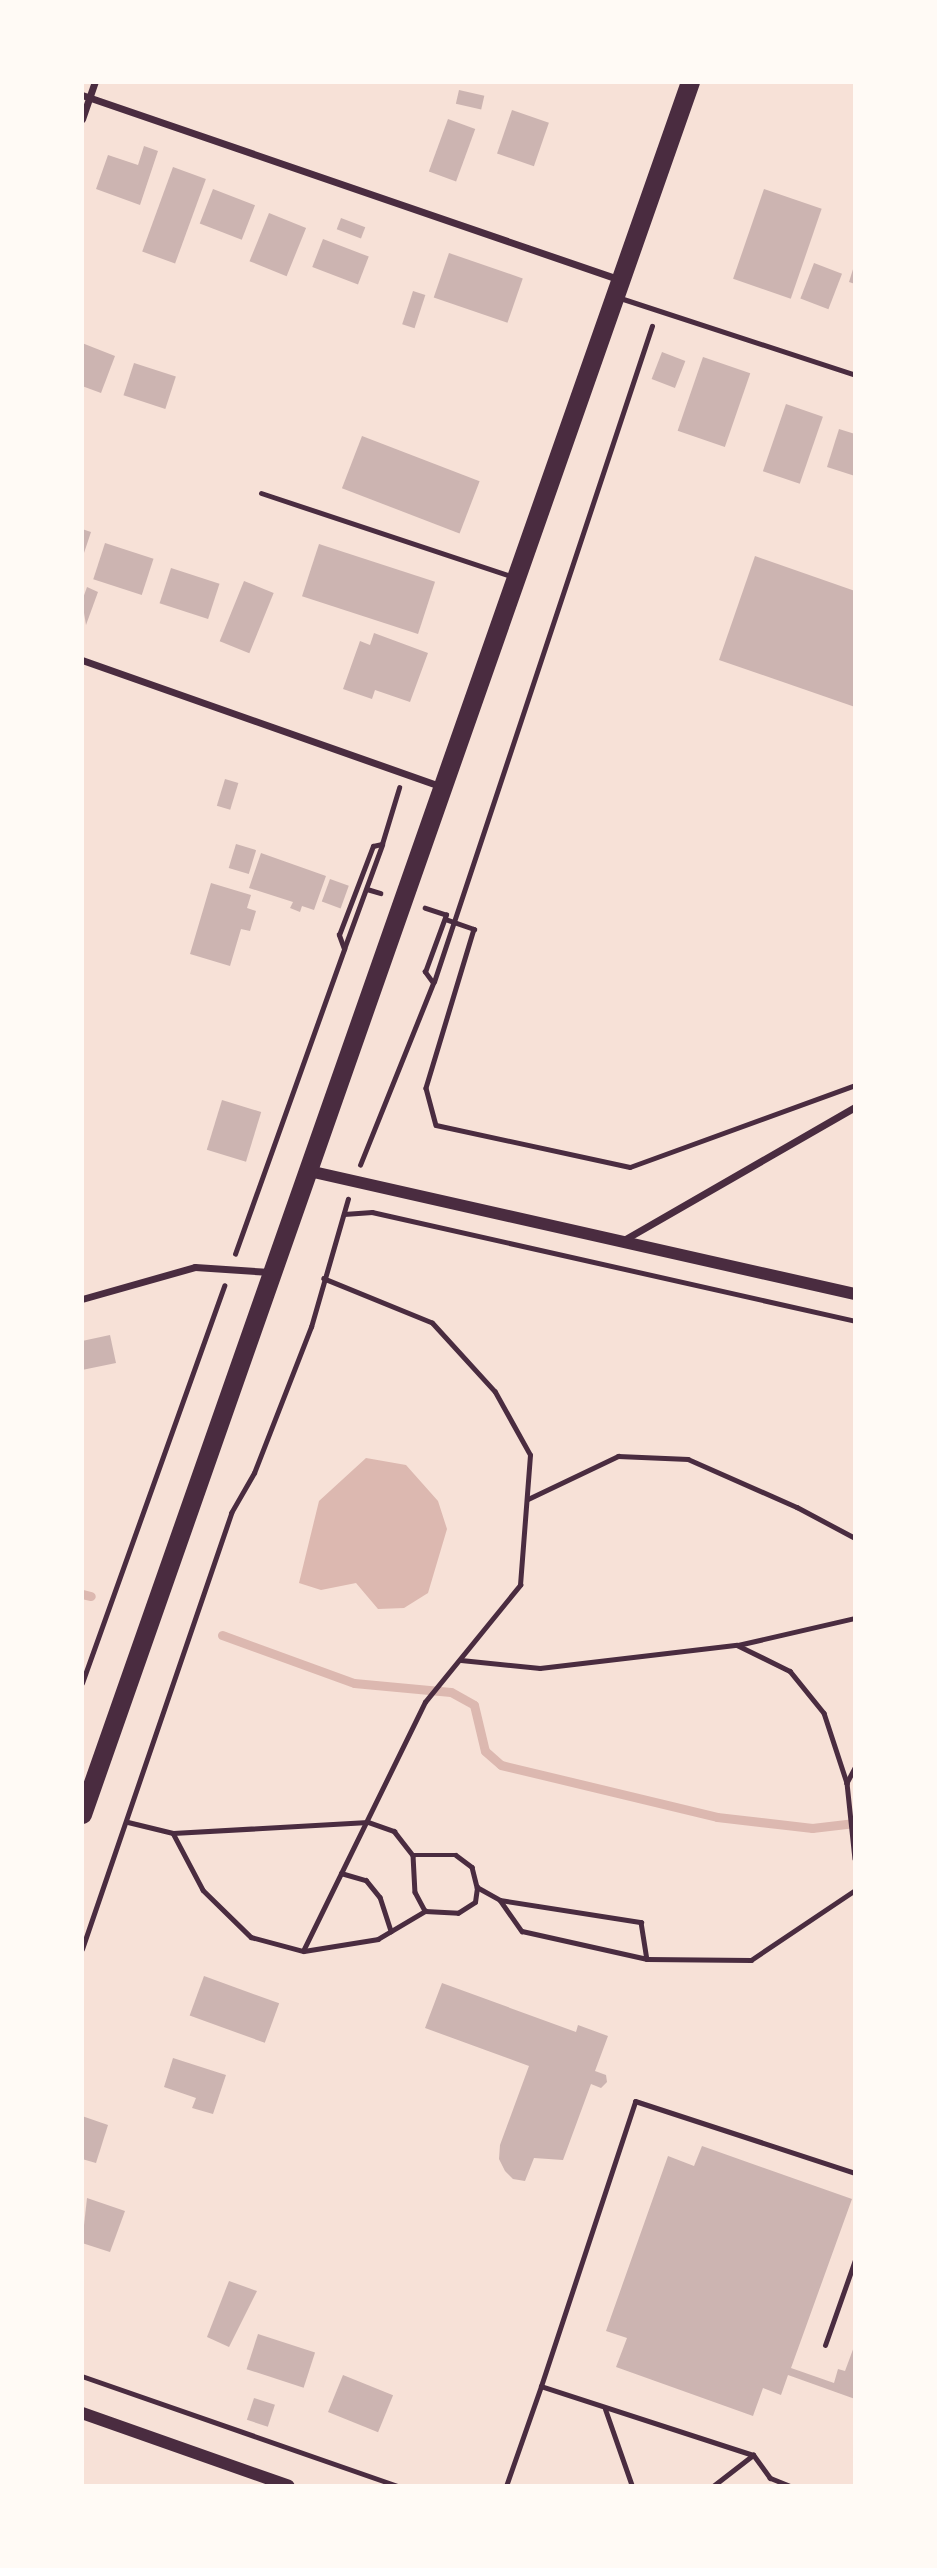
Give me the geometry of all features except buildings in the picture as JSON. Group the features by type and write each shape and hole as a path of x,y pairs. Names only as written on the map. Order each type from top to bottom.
{"highway":[{"path":"82,1814 690,82"}],"street":[{"path":"82,119 86,97 95,82"},
{"path":"86,97 617,288"},
{"path":"82,660 444,787"},
{"path":"621,1241 855,1107"},
{"path":"309,1171 855,1294"},
{"path":"82,1299 195,1267 274,1272"},
{"path":"82,2413 289,2486"}],"lane":[{"path":"617,288 657,308 855,375"},
{"path":"261,493 516,578"},
{"path":"506,2486 635,2101 855,2173"},
{"path":"825,2345 855,2260"},
{"path":"541,2386 753,2455 770,2478 790,2486"},
{"path":"605,2409 632,2486"},
{"path":"713,2486 753,2455"}],"path":[{"path":"82,1949 128,1822 232,1513 254,1473 324,1279 354,1181 433,983 657,308"},
{"path":"82,1684 362,904 403,774"},
{"path":"344,949 339,935 373,846 382,844"},
{"path":"445,919 474,929 426,1088 436,1125 630,1167 855,1085"},
{"path":"433,983 425,972 440,935"},
{"path":"344,1214 372,1212 855,1321"},
{"path":"303,1951 425,1702 438,1682 460,1660 520,1585 530,1455 495,1392 432,1323 324,1279"},
{"path":"528,1499 618,1456 688,1459 797,1507 855,1538"},
{"path":"460,1660 540,1668 737,1645 855,1618"},
{"path":"737,1645 790,1671 824,1713 847,1783 855,1859"},
{"path":"847,1783 855,1768"},
{"path":"128,1822 173,1833 368,1822 394,1832 412,1855 415,1892 425,1911"},
{"path":"173,1833 203,1890 251,1937 303,1951 346,1948 391,1931 425,1911 458,1913 475,1902 477,1887 472,1867 456,1855 412,1855"},
{"path":"341,1873 366,1880 380,1897 391,1931"},
{"path":"477,1887 500,1900 641,1922 647,1959"},
{"path":"500,1900 522,1930 647,1959 751,1960 855,1890"},
{"path":"82,2376 397,2486"}],"shaded area":[{"path":"366,1458 406,1465 438,1501 447,1529 428,1593 404,1608 378,1609 356,1583 321,1590 299,1583 319,1501"}],"waterway":[{"path":"82,1594 91,1596"},
{"path":"222,1635 354,1683 451,1692 474,1705 485,1751 501,1765 717,1817 812,1828 855,1823"}]}
